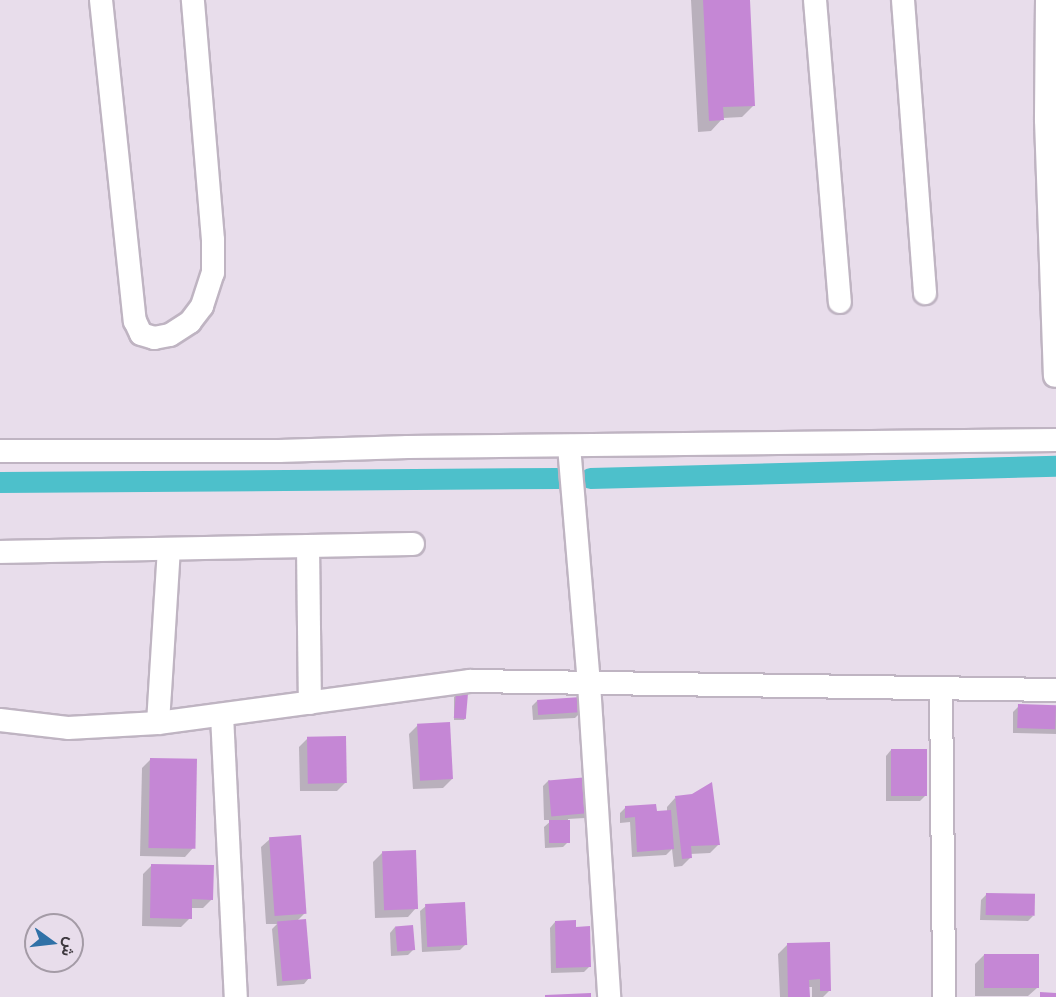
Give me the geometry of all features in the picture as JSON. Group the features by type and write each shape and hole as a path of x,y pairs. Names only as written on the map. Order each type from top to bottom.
{"street":[{"path":"101,0 135,321 141,334 154,338 170,335 190,322 202,306 213,273 213,240 193,0"},
{"path":"815,0 840,302"},
{"path":"903,0 925,293"},
{"path":"1047,0 1046,120 1055,376"},
{"path":"0,451 279,451 1056,440"},
{"path":"569,446 589,684 609,997"},
{"path":"0,552 413,544"},
{"path":"308,546 310,702"},
{"path":"158,723 169,549"},
{"path":"0,720 68,728 158,723 470,681 1056,690"},
{"path":"941,690 944,997"},
{"path":"222,715 236,997"}],"building":[{"path":"703,0 750,0 755,106 723,107 724,120 709,121"},
{"path":"456,693 468,694 466,719 454,718"},
{"path":"581,697 582,712 538,715 537,700"},
{"path":"1018,704 1056,705 1055,729 1017,728"},
{"path":"450,722 453,779 420,781 417,724"},
{"path":"346,736 347,783 308,784 307,737"},
{"path":"891,749 927,749 927,796 891,796"},
{"path":"150,758 197,759 195,849 148,848"},
{"path":"589,777 592,813 551,816 548,781"},
{"path":"712,782 720,845 691,846 692,858 682,859 675,796 692,794"},
{"path":"656,804 657,811 671,810 674,849 637,852 635,817 625,818 625,806"},
{"path":"549,820 570,820 570,843 549,843"},
{"path":"301,835 307,914 275,916 269,837"},
{"path":"416,850 418,909 384,910 382,851"},
{"path":"151,864 214,865 213,900 192,899 192,919 150,918"},
{"path":"986,893 1035,894 1035,916 986,915"},
{"path":"465,902 467,945 427,947 425,904"},
{"path":"306,919 311,979 282,981 277,922"},
{"path":"576,920 576,927 590,926 591,967 556,968 555,921"},
{"path":"413,925 415,950 397,951 395,927"},
{"path":"830,942 831,991 820,991 820,979 809,980 810,997 788,997 787,943"},
{"path":"984,954 1039,954 1039,988 984,988"},
{"path":"1040,992 1056,993 1056,997 1040,997"},
{"path":"591,993 591,997 545,997 545,995"}],"waterway":[{"path":"590,478 1056,466"},
{"path":"0,482 558,478"}]}
